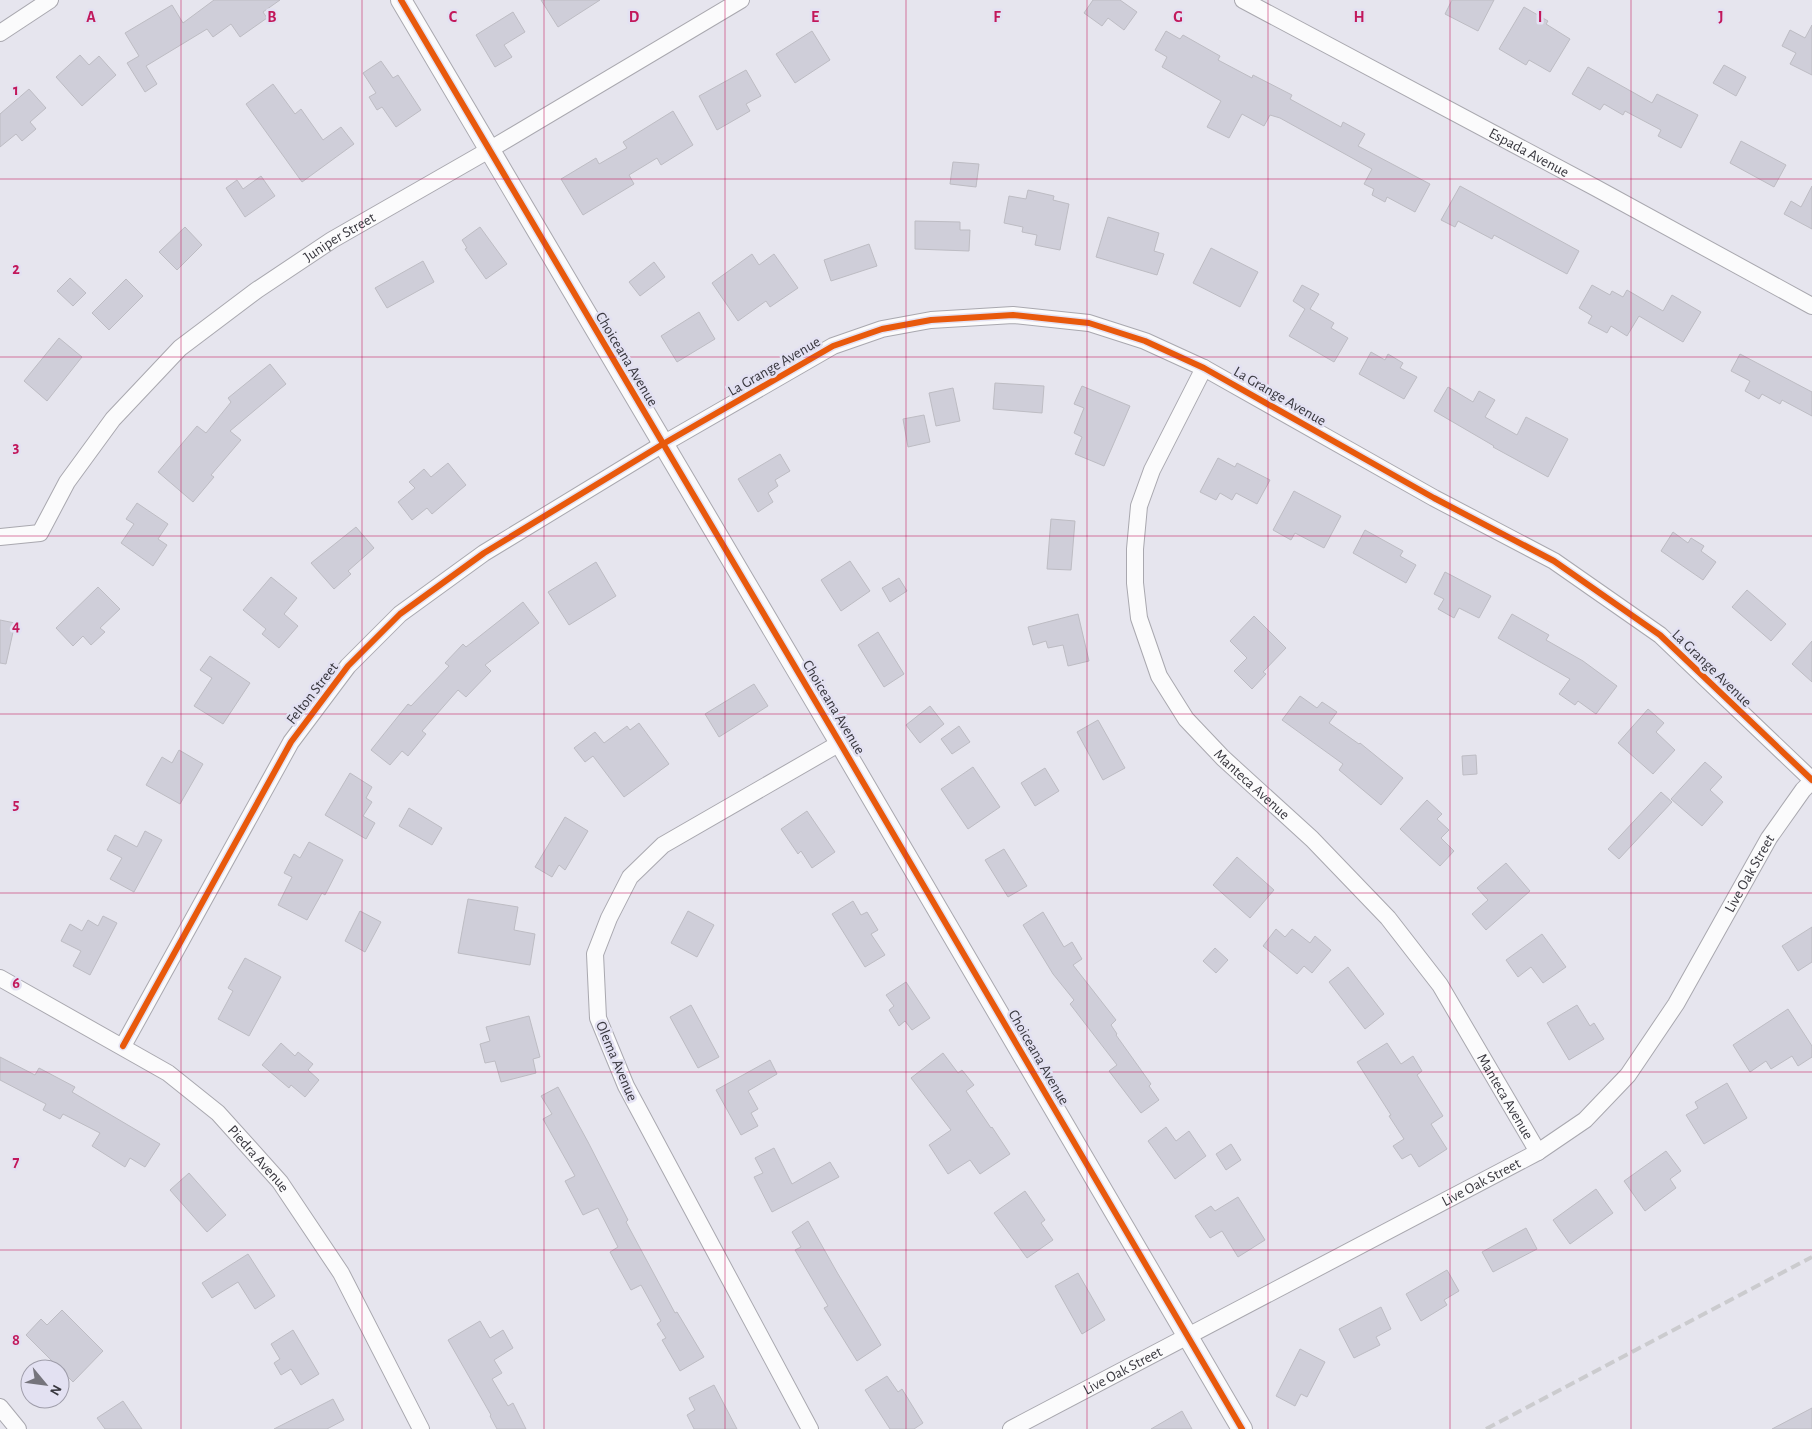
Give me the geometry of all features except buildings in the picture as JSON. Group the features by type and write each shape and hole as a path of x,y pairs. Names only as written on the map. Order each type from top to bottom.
{"street":[{"path":"0,33 50,0"},
{"name":"Choiceana Avenue","path":"401,0 1242,1429"},
{"name":"Juniper Street","path":"0,537 40,533 67,482 113,419 180,348 257,290 332,240 490,150 741,0"},
{"name":"Espada Avenue","path":"1243,0 1596,188 1812,306"},
{"name":"La Grange Avenue","path":"663,444 833,346 882,329 931,320 1014,315 1089,323 1145,341 1204,368 1434,498 1554,561 1660,635 1812,781"},
{"name":"Manteca Avenue","path":"1204,368 1152,470 1140,506 1134,549 1135,583 1139,618 1159,676 1186,719 1223,758 1312,839 1388,918 1440,984 1538,1152"},
{"name":"Felton Street","path":"122,1046 291,742 348,666 400,614 484,553 663,444"},
{"name":"Olema Avenue","path":"810,1429 626,1086 598,1018 595,954 609,918 630,877 663,845 840,743"},
{"name":"Live Oak Street","path":"1011,1429 1538,1152 1585,1120 1628,1076 1676,1004 1769,838 1803,790 1812,781"},
{"name":"Piedra Avenue","path":"0,978 168,1073 218,1113 280,1182 340,1273 421,1429"},
{"path":"0,1408 18,1429"}],"railway":[{"path":"1486,1429 1812,1257"}],"cycle path":[{"path":"401,0 1242,1429"},
{"path":"123,1046 291,742 348,666 400,614 484,553 663,444 833,346 882,329 931,320 1013,315 1089,323 1145,341 1204,368 1434,498 1554,561 1660,635 1812,780"}]}
